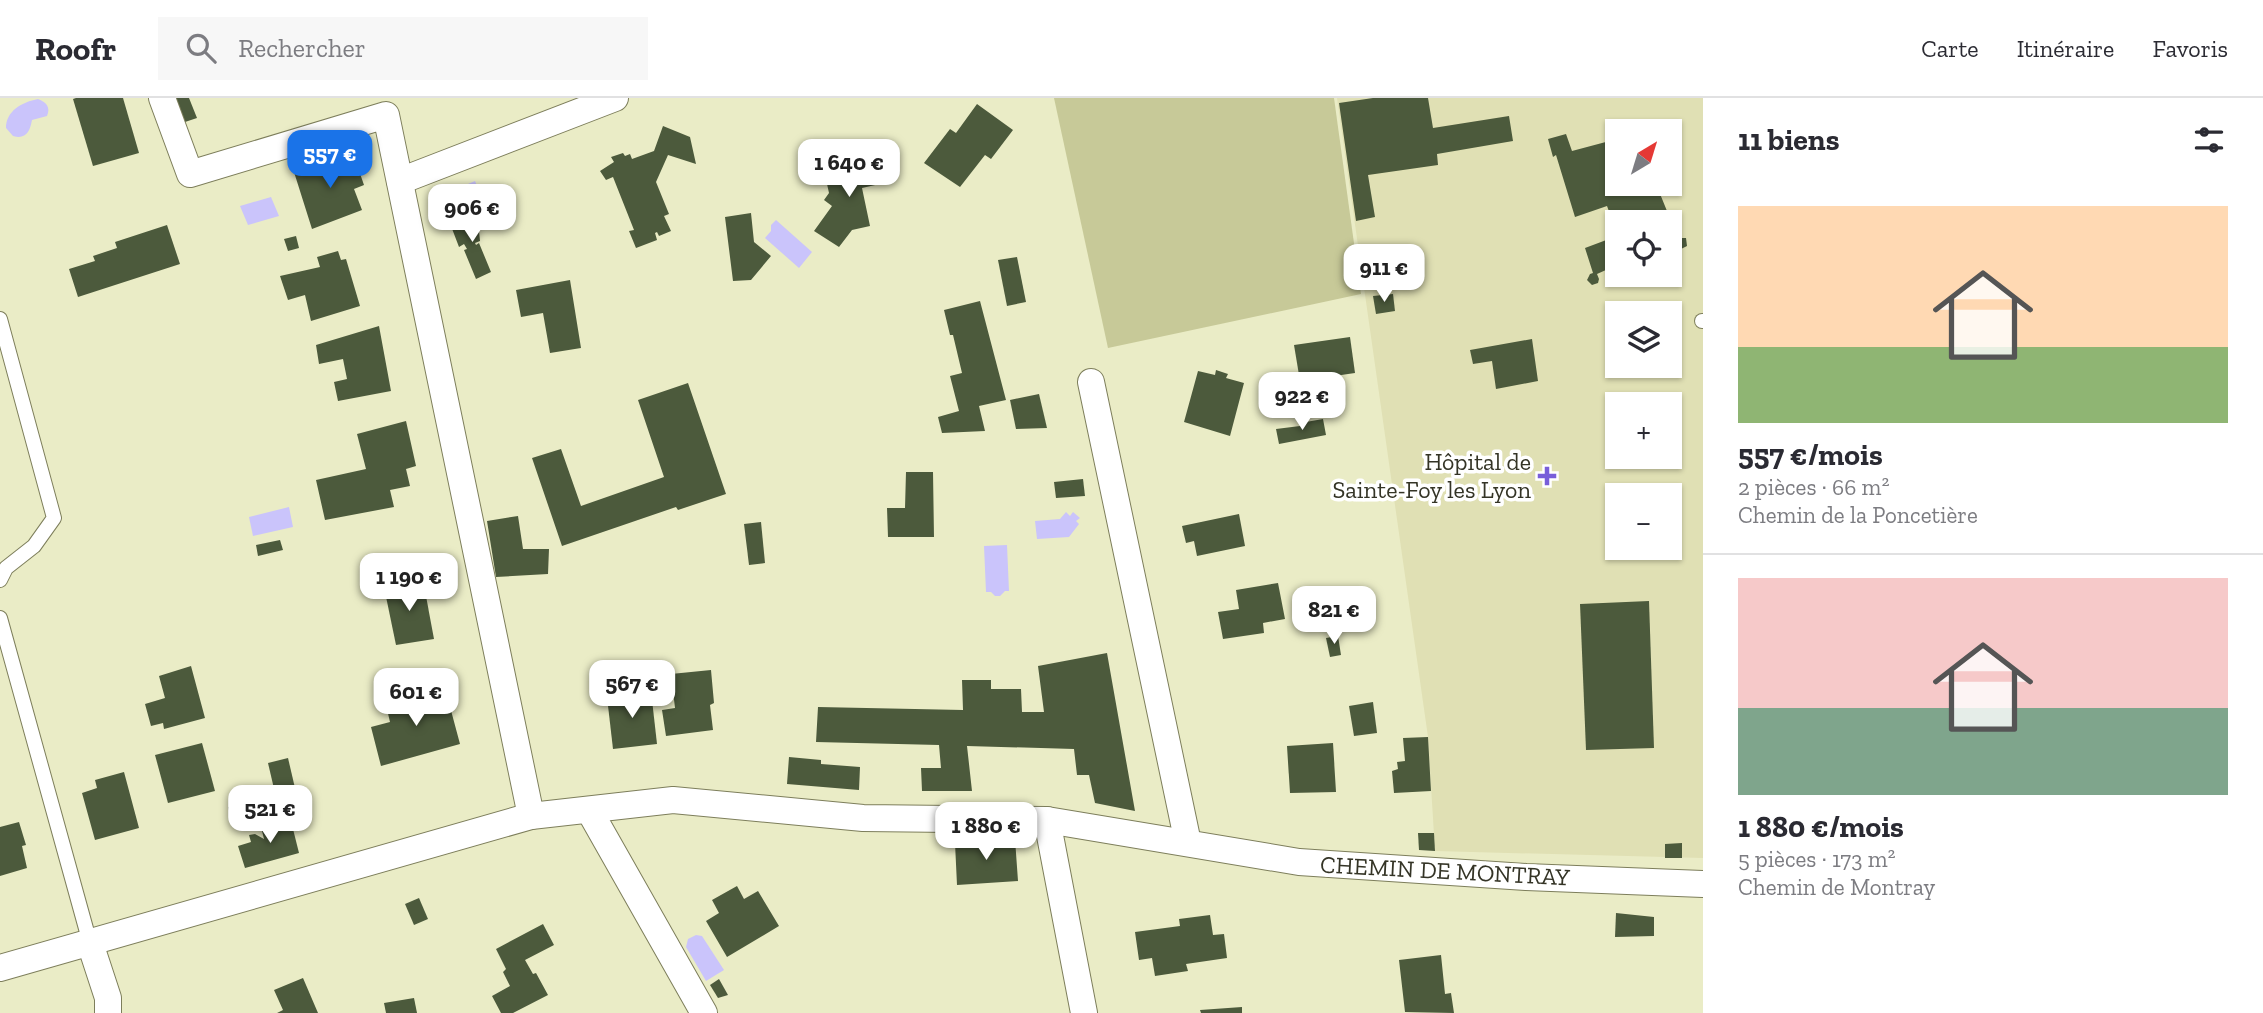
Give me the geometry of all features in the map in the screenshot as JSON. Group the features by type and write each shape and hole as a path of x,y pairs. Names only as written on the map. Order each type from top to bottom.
{"street":[{"path":"162,98 190,174 393,106 400,181 531,816"},
{"path":"400,181 615,98"},
{"path":"1091,382 1188,843"},
{"name":"CHEMIN DE MONTRAY","path":"0,968 531,816 673,800 863,818 1047,820 1298,862 1527,877 1703,884"},
{"path":"589,810 704,1013"},
{"path":"1047,820 1084,1013"},
{"path":"90,943 108,998 108,1013"}],"lane":[{"path":"0,319 54,518 34,546 6,568 0,580"},
{"path":"0,618 90,943"}],"shaded area":[{"path":"1054,98 1334,98 1361,294 1108,348"},
{"name":"Hôpital de Sainte-Foy les Lyon","path":"1337,98 1703,98 1703,858 1435,851 1428,737"},
{"path":"38,99 47,105 47,116 32,120 29,131 24,136 13,136 6,128 12,112 26,102"},
{"path":"475,181 483,200 441,218 433,199"},
{"path":"271,197 279,216 248,225 240,206"},
{"path":"776,220 812,252 799,268 765,238"},
{"path":"289,507 293,527 253,536 249,517"},
{"path":"1066,512 1070,516 1073,512 1080,518 1076,521 1079,524 1069,537 1037,539 1035,521 1060,519"},
{"path":"1007,545 1009,591 995,596 986,592 984,546"},
{"path":"696,935 702,936 724,970 706,981 686,947 688,939"}],"building":[{"path":"123,98 139,153 93,166 73,99"},
{"path":"175,98 189,98 197,118 182,123"},
{"path":"1373,98 1428,98 1433,128 1509,116 1513,141 1437,154 1438,165 1368,175 1375,217 1356,221 1339,103"},
{"path":"977,104 1013,130 991,159 985,155 960,187 924,163 950,129 956,133"},
{"path":"663,126 690,137 696,164 668,155 656,182 669,214 664,216 671,231 659,236 657,232 657,240 636,248 629,231 634,230 613,177 606,180 600,171 614,162 611,157 623,153 625,156 630,154 632,159 654,151"},
{"path":"1566,134 1572,151 1605,142 1605,196 1661,196 1667,210 1608,210 1607,206 1575,217 1556,155 1553,157 1548,139"},
{"path":"343,155 347,166 356,162 364,185 354,189 362,210 312,229 294,172"},
{"path":"878,156 884,183 862,188 870,226 852,230 839,247 814,231 832,206 824,200 829,193 825,175 848,170 847,163"},
{"path":"477,211 480,241 475,243 479,243 491,272 476,279 464,250 467,249 464,244 459,247 451,226"},
{"path":"751,213 754,242 771,256 751,280 733,281 725,217"},
{"path":"167,225 180,264 78,297 69,269 95,261 93,256 117,248 115,242"},
{"path":"296,236 299,248 288,251 284,239"},
{"path":"1682,238 1686,238 1687,246 1682,248"},
{"path":"1605,240 1605,270 1597,274 1598,283 1592,285 1587,280 1593,273 1585,248"},
{"path":"338,251 341,260 346,259 360,306 311,321 305,295 288,300 280,276 320,267 317,257"},
{"path":"1017,257 1026,302 1007,306 998,260"},
{"path":"570,280 581,348 550,353 543,313 521,317 516,290"},
{"path":"1393,294 1395,311 1376,314 1373,296"},
{"path":"980,301 1006,400 979,406 985,431 942,433 938,417 959,411 950,376 962,373 944,310"},
{"path":"379,326 391,391 338,401 334,382 347,379 343,359 319,364 316,345"},
{"path":"1350,337 1355,373 1300,381 1294,345"},
{"path":"1532,339 1538,381 1496,389 1492,361 1473,364 1470,350"},
{"path":"1216,370 1228,374 1226,378 1244,383 1230,436 1184,422 1198,371 1215,375"},
{"path":"688,383 726,494 678,510 676,507 562,546 532,458 561,449 581,506 664,477 638,400"},
{"path":"1039,394 1047,428 1016,429 1010,400"},
{"path":"1323,419 1326,435 1279,444 1276,429"},
{"path":"406,421 416,466 406,469 410,486 390,490 394,507 325,520 316,480 366,469 357,434"},
{"path":"906,472 933,472 934,537 888,537 887,508 905,508"},
{"path":"1083,479 1085,496 1056,498 1054,482"},
{"path":"1239,514 1245,546 1197,556 1194,541 1186,543 1182,526"},
{"path":"518,516 523,549 549,549 548,574 496,577 487,521"},
{"path":"761,522 765,563 749,565 744,524"},
{"path":"280,540 283,550 258,556 256,545"},
{"path":"423,580 434,639 396,645 384,587"},
{"path":"1278,583 1285,619 1263,623 1264,633 1223,639 1218,612 1239,609 1236,590"},
{"path":"1649,601 1654,748 1586,750 1580,604"},
{"path":"1338,636 1341,655 1330,657 1326,638"},
{"path":"1107,653 1135,811 1095,803 1089,775 1077,775 1074,749 967,746 972,791 922,791 921,768 941,768 939,745 816,742 818,707 963,710 962,680 991,680 991,689 1021,689 1022,712 1044,712 1038,666"},
{"path":"191,666 205,718 164,729 163,723 151,726 145,704 165,698 159,676"},
{"path":"711,670 714,703 710,705 713,730 666,736 662,710 675,708 671,674"},
{"path":"445,688 460,744 381,766 371,727 390,722 386,705"},
{"path":"651,691 657,744 613,749 607,697"},
{"path":"1373,702 1377,733 1354,736 1349,706"},
{"path":"1428,737 1431,791 1394,793 1392,771 1398,769 1397,762 1405,761 1403,738"},
{"path":"202,743 215,791 168,803 155,755"},
{"path":"1333,743 1336,792 1290,793 1287,746"},
{"path":"789,757 821,760 821,764 860,767 859,790 787,784"},
{"path":"288,758 295,788 275,793 268,763"},
{"path":"124,772 139,828 95,840 82,793 97,788 95,780"},
{"path":"237,805 241,822 233,825 228,807"},
{"path":"290,817 299,853 245,868 238,846 251,842 249,835 255,834 264,839 262,831 278,827 277,820"},
{"path":"19,822 26,845 22,846 27,868 0,876 0,827"},
{"path":"1418,833 1434,833 1435,851 1419,850"},
{"path":"1015,839 1018,881 957,885 955,843 967,845 968,842"},
{"path":"1682,843 1682,858 1665,858 1665,844"},
{"path":"737,886 744,899 758,891 779,926 727,957 706,921 719,913 712,900"},
{"path":"419,898 428,919 414,925 405,904"},
{"path":"1616,913 1654,917 1654,936 1615,937"},
{"path":"1210,915 1213,935 1224,934 1227,958 1186,964 1188,971 1155,976 1152,958 1139,960 1135,932 1180,926 1179,919"},
{"path":"543,924 554,945 525,960 548,995 513,1013 501,1013 492,996 510,986 503,972 506,969 496,949"},
{"path":"1441,955 1445,994 1451,993 1454,1013 1405,1012 1399,960"},
{"path":"303,978 318,1013 277,1013 283,1010 274,990"},
{"path":"719,979 728,995 718,998 710,985"},
{"path":"414,998 417,1013 386,1013 384,1003"},
{"path":"1242,1007 1242,1013 1201,1013 1200,1010"}],"place":[{"name":"Hôpital de Sainte-Foy les Lyon","path":"1547,476"}]}
